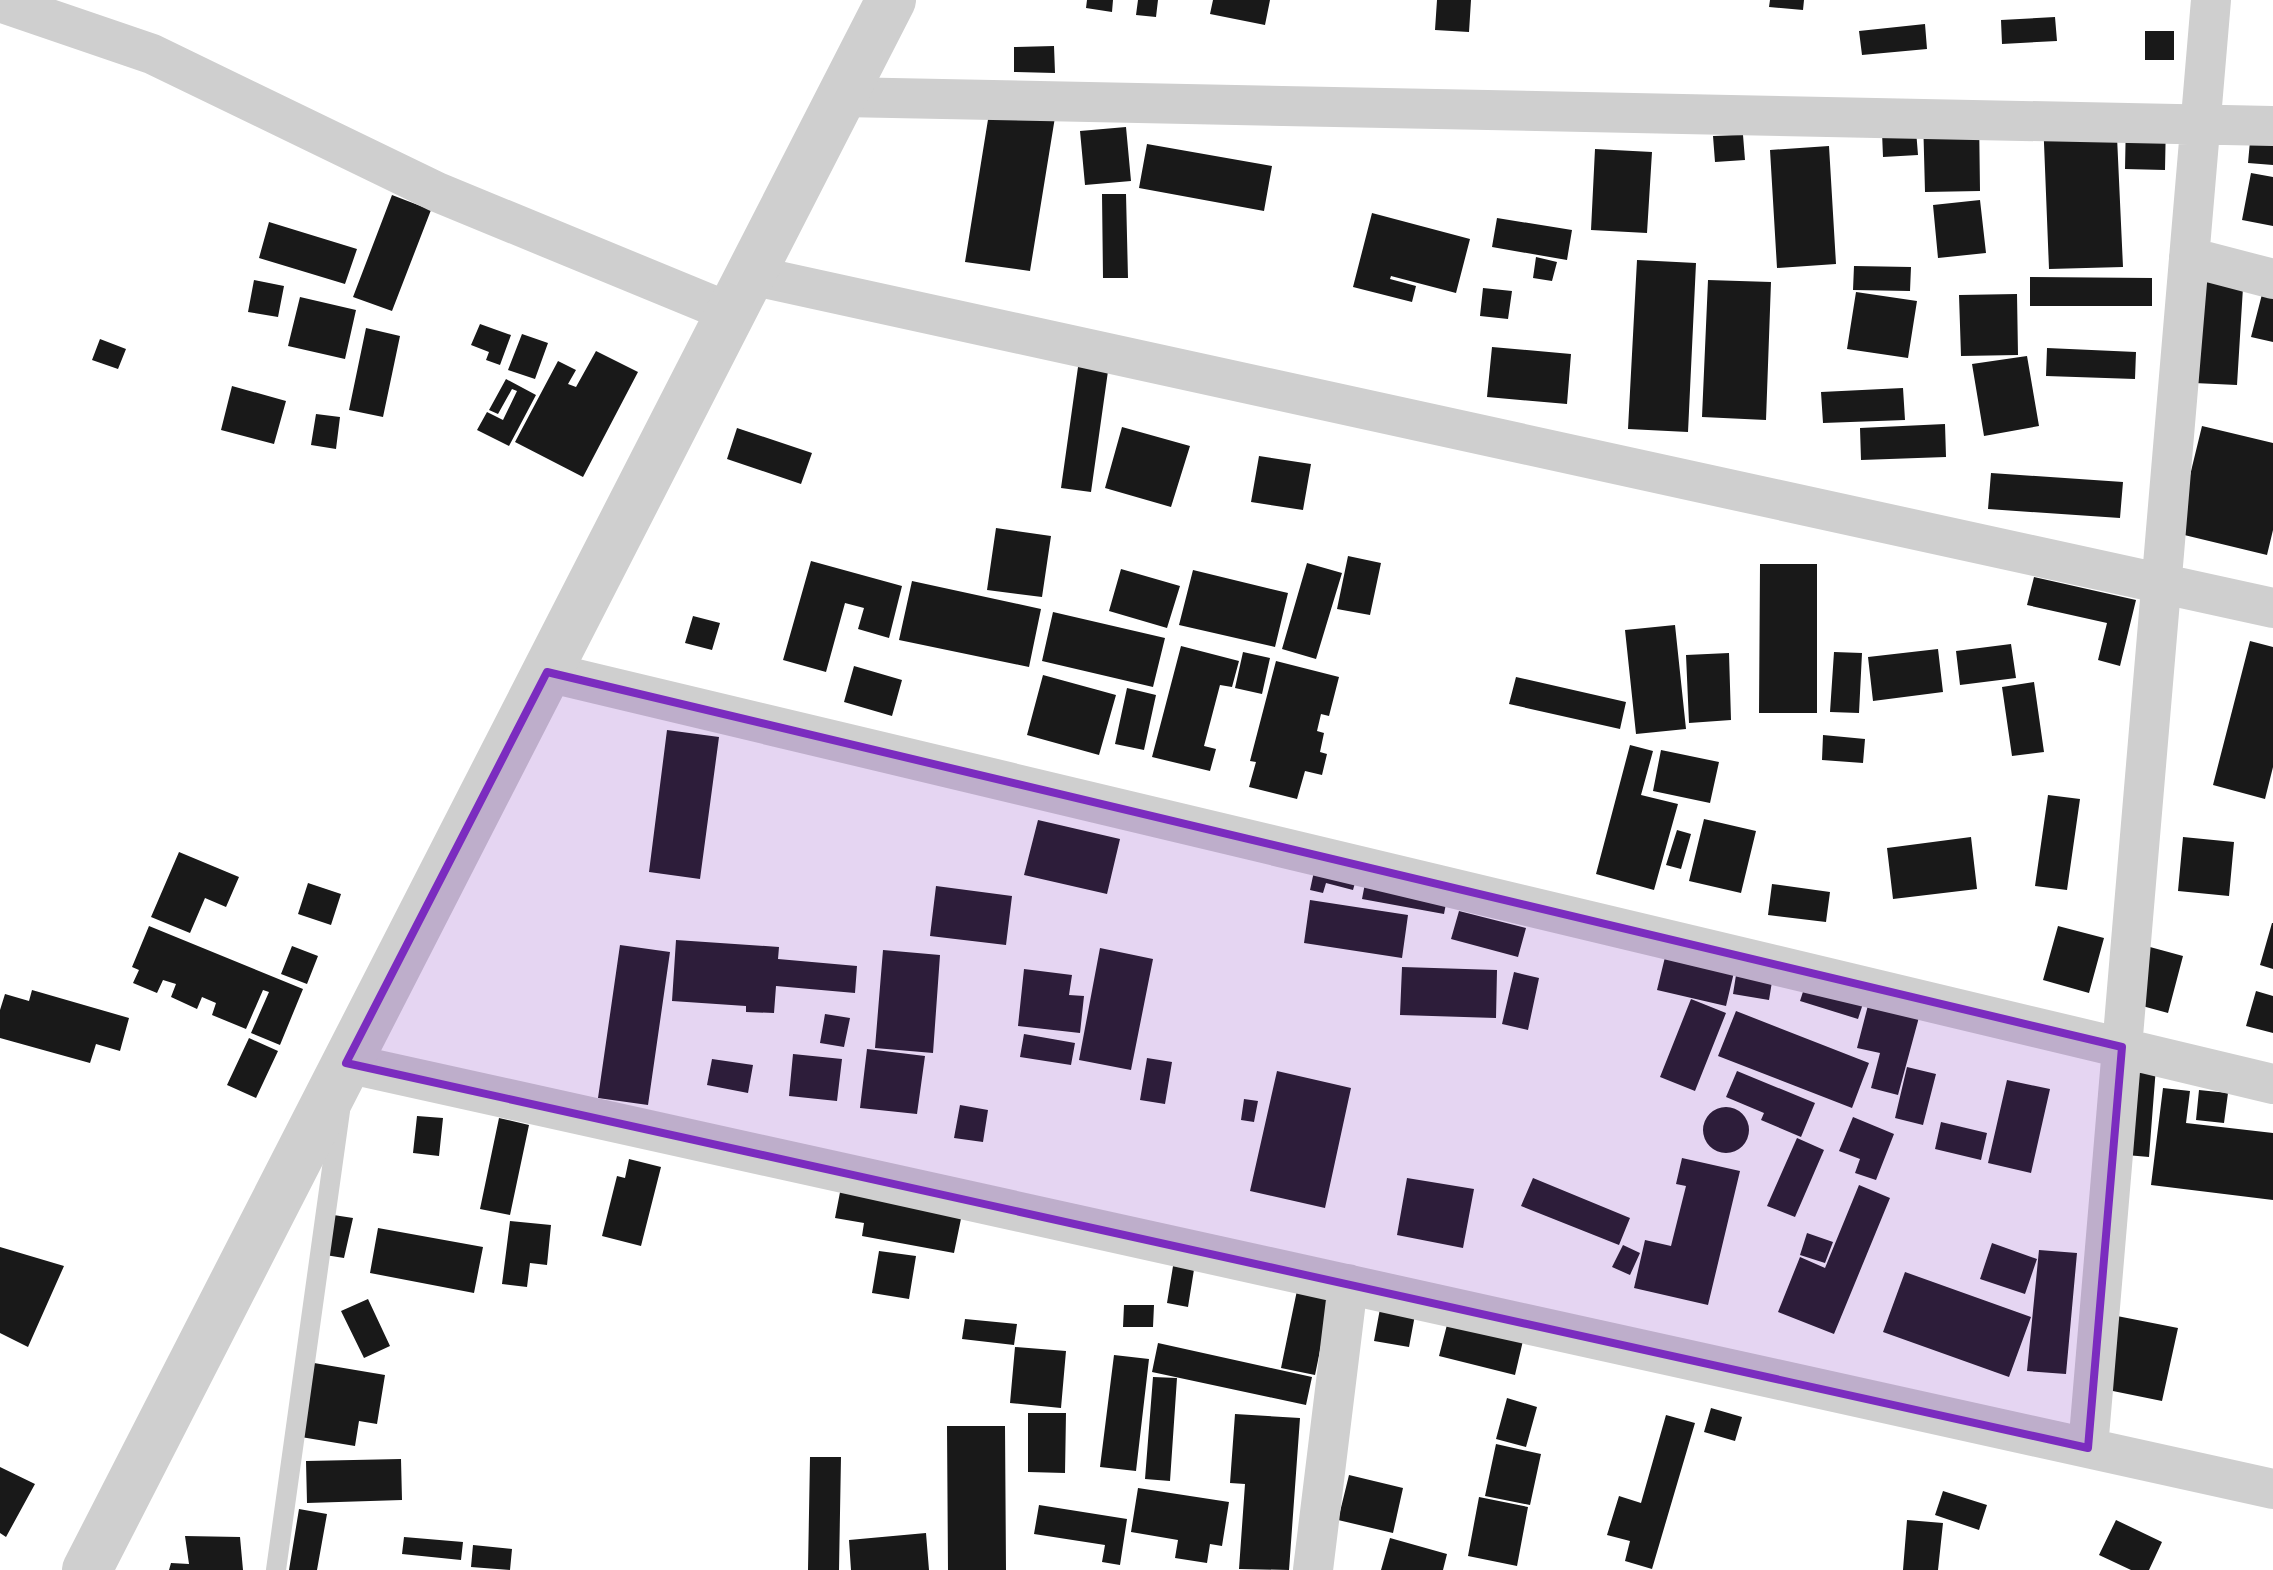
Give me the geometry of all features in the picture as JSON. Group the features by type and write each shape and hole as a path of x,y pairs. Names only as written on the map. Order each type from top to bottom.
{"street":[{"path":"87,1570 891,0"},
{"path":"2088,1448 2211,0"},
{"path":"0,2 152,54 437,192 741,294 2273,608"},
{"path":"842,97 2273,126"},
{"path":"2189,257 2273,279"},
{"path":"547,672 2273,1084"},
{"path":"346,1063 2273,1490"},
{"path":"1312,1570 1348,1284"}],"lane":[{"path":"276,1570 346,1063"}],"highlighted area":[{"path":"547,672 2122,1047 2088,1448 346,1063"}],"building":[{"path":"1087,0 1113,0 1112,12 1086,8"},
{"path":"1138,0 1158,0 1156,17 1136,15"},
{"path":"1213,0 1270,0 1265,25 1210,14"},
{"path":"1437,0 1471,0 1469,32 1435,30"},
{"path":"1770,0 1804,0 1803,10 1769,7"},
{"path":"2055,17 2057,41 2002,44 2001,20"},
{"path":"1925,24 1927,49 1862,55 1859,31"},
{"path":"2145,31 2174,31 2174,60 2145,60"},
{"path":"1054,46 1055,73 1014,72 1014,47"},
{"path":"991,101 1056,111 1030,271 965,262"},
{"path":"1979,115 1980,191 1925,192 1923,116"},
{"path":"2116,115 2123,267 2049,269 2043,118"},
{"path":"2126,119 2166,119 2165,170 2125,169"},
{"path":"2252,119 2273,121 2273,165 2248,163"},
{"path":"1126,127 1131,181 1085,185 1080,131"},
{"path":"1916,130 1918,155 1883,157 1882,132"},
{"path":"1743,135 1745,160 1715,162 1713,136"},
{"path":"1147,144 1272,166 1264,211 1139,188"},
{"path":"1829,146 1836,264 1777,268 1770,150"},
{"path":"1595,149 1652,152 1647,233 1591,230"},
{"path":"2251,173 2273,177 2273,226 2242,220"},
{"path":"1102,194 1126,194 1128,278 1103,278"},
{"path":"392,195 431,210 392,311 353,297"},
{"path":"1980,200 1986,253 1938,258 1933,205"},
{"path":"1372,213 1470,239 1456,293 1391,276 1390,279 1416,286 1412,302 1353,287"},
{"path":"1497,218 1572,230 1567,260 1492,247"},
{"path":"269,222 357,249 345,284 259,258"},
{"path":"2203,252 2245,255 2237,385 2194,383"},
{"path":"1536,257 1557,262 1552,281 1533,278"},
{"path":"1637,260 1696,263 1688,432 1628,429"},
{"path":"1854,266 1911,267 1910,291 1853,290"},
{"path":"2269,267 2273,268 2273,342 2251,337"},
{"path":"2030,277 2152,278 2152,306 2030,306"},
{"path":"254,280 284,286 278,317 248,312"},
{"path":"1708,280 1771,282 1766,420 1702,417"},
{"path":"1483,288 1512,291 1508,319 1480,316"},
{"path":"1856,292 1917,301 1908,358 1847,349"},
{"path":"2017,294 2018,355 1961,356 1959,295"},
{"path":"300,297 356,310 345,359 288,346"},
{"path":"480,324 511,335 500,365 486,360 489,352 471,345"},
{"path":"366,328 400,336 383,417 349,410"},
{"path":"522,334 548,343 535,379 508,370"},
{"path":"100,339 126,349 118,369 92,360"},
{"path":"1492,347 1571,354 1567,404 1487,397"},
{"path":"2047,348 2136,352 2135,379 2046,376"},
{"path":"596,351 638,372 583,477 515,442 558,361 576,370 568,384 576,387"},
{"path":"2027,356 2039,426 1984,436 1972,364"},
{"path":"1079,360 1109,364 1091,492 1061,488"},
{"path":"506,379 536,395 509,446 477,430 487,412 503,420 517,391 512,389 498,414 489,410"},
{"path":"232,386 286,401 274,444 221,430"},
{"path":"1903,388 1905,420 1823,423 1821,392"},
{"path":"316,414 340,417 336,449 311,445"},
{"path":"1945,424 1946,457 1861,460 1860,428"},
{"path":"2202,426 2273,443 2273,530 2267,555 2176,533"},
{"path":"1122,427 1190,446 1171,507 1105,488"},
{"path":"737,428 812,453 801,484 727,459"},
{"path":"1259,456 1311,464 1303,510 1251,502"},
{"path":"1991,473 2123,482 2120,518 1988,509"},
{"path":"996,528 1051,536 1042,597 987,590"},
{"path":"1348,556 1381,563 1370,615 1337,609"},
{"path":"811,561 902,586 889,638 858,629 864,608 845,603 826,672 783,660"},
{"path":"1307,563 1342,573 1316,659 1282,649"},
{"path":"1760,564 1817,564 1817,713 1759,713"},
{"path":"1121,569 1180,586 1167,628 1109,611"},
{"path":"1193,570 1288,593 1275,647 1179,625"},
{"path":"2034,577 2136,600 2120,666 2098,660 2107,623 2027,605"},
{"path":"912,581 1041,609 1029,667 899,640"},
{"path":"1053,612 1165,638 1153,687 1042,661"},
{"path":"693,616 720,623 712,650 685,643"},
{"path":"1675,625 1686,729 1636,734 1625,630"},
{"path":"2250,641 2273,647 2273,767 2265,799 2213,785"},
{"path":"2011,644 2016,678 1960,685 1956,651"},
{"path":"1181,646 1239,661 1232,687 1220,685 1204,746 1216,749 1210,771 1152,757"},
{"path":"1938,649 1943,692 1873,701 1868,657"},
{"path":"1243,652 1270,658 1262,694 1235,688"},
{"path":"1834,652 1862,653 1859,713 1830,712"},
{"path":"1729,653 1731,720 1689,723 1686,655"},
{"path":"1276,661 1339,677 1329,716 1321,714 1317,731 1324,733 1320,752 1327,754 1322,775 1305,771 1297,799 1249,787 1256,762 1250,761"},
{"path":"854,666 902,680 892,716 844,702"},
{"path":"1043,675 1116,695 1099,755 1027,735"},
{"path":"1516,677 1626,702 1620,729 1509,704"},
{"path":"2034,682 2044,752 2012,756 2002,687"},
{"path":"1127,688 1156,695 1144,750 1115,744"},
{"path":"667,730 719,737 700,879 649,872"},
{"path":"1823,735 1865,739 1863,763 1822,760"},
{"path":"1630,745 1653,751 1641,795 1678,804 1654,890 1596,874"},
{"path":"1661,750 1719,762 1710,803 1653,791"},
{"path":"2048,795 2080,799 2067,890 2035,886"},
{"path":"1704,819 1756,831 1741,893 1689,881"},
{"path":"1038,820 1120,839 1107,894 1024,875"},
{"path":"1677,830 1691,834 1681,869 1666,865"},
{"path":"1971,837 1977,889 1893,899 1887,848"},
{"path":"2183,837 2234,842 2229,896 2178,891"},
{"path":"179,852 239,877 226,907 205,898 190,933 151,917"},
{"path":"1316,862 1358,872 1353,890 1326,883 1323,893 1310,890"},
{"path":"1368,868 1450,883 1444,914 1362,899"},
{"path":"308,883 341,894 331,925 298,914"},
{"path":"1772,884 1830,892 1826,922 1768,915"},
{"path":"936,886 1012,896 1006,945 930,936"},
{"path":"1310,900 1408,915 1402,958 1304,943"},
{"path":"1459,911 1526,928 1518,957 1451,939"},
{"path":"2273,923 2273,969 2260,965"},
{"path":"149,926 303,989 280,1045 251,1033 269,992 263,990 246,1029 212,1015 216,1003 202,997 197,1009 171,997 176,984 163,980 157,993 133,983 139,970 132,967"},
{"path":"2058,926 2104,938 2089,993 2043,980"},
{"path":"676,940 779,947 778,959 857,966 855,993 776,986 774,1013 746,1012 746,1006 672,1001"},
{"path":"2139,944 2183,956 2168,1013 2124,1001"},
{"path":"620,945 670,952 648,1105 598,1098"},
{"path":"292,946 318,956 307,984 281,974"},
{"path":"1100,948 1153,959 1131,1070 1079,1060"},
{"path":"883,950 940,955 933,1053 875,1048"},
{"path":"1740,950 1776,957 1769,1000 1733,994"},
{"path":"1666,953 1735,968 1726,1006 1657,990"},
{"path":"1812,964 1870,982 1858,1019 1800,1001"},
{"path":"1402,967 1497,970 1496,1018 1400,1015"},
{"path":"1024,969 1072,975 1069,995 1084,996 1080,1033 1018,1026"},
{"path":"1514,972 1539,978 1528,1030 1502,1024"},
{"path":"1874,982 1925,995 1898,1095 1871,1088 1880,1053 1857,1048"},
{"path":"32,990 129,1018 120,1051 96,1044 90,1063 0,1038 0,1010 5,994 29,1001"},
{"path":"2256,991 2273,996 2273,1033 2246,1026"},
{"path":"1691,999 1726,1013 1695,1091 1660,1077"},
{"path":"1736,1011 1869,1063 1852,1108 1718,1056"},
{"path":"825,1014 850,1018 844,1047 820,1043"},
{"path":"1024,1034 1075,1043 1071,1065 1020,1057"},
{"path":"249,1038 278,1051 256,1098 227,1085"},
{"path":"867,1049 925,1056 917,1114 860,1108"},
{"path":"2124,1052 2157,1054 2149,1157 2115,1154"},
{"path":"793,1054 842,1059 837,1101 789,1096"},
{"path":"1147,1058 1172,1062 1165,1104 1140,1100"},
{"path":"712,1059 753,1065 748,1093 707,1085"},
{"path":"1907,1067 1936,1074 1923,1125 1895,1118"},
{"path":"1277,1071 1351,1088 1325,1208 1250,1191"},
{"path":"1737,1071 1815,1103 1801,1137 1761,1120 1764,1113 1726,1097"},
{"path":"2007,1080 2050,1089 2031,1173 1988,1163"},
{"path":"2163,1088 2190,1091 2186,1123 2273,1133 2273,1200 2151,1185"},
{"path":"2199,1090 2228,1093 2224,1123 2196,1120"},
{"path":"1244,1099 1258,1101 1254,1122 1241,1120"},
{"path":"960,1105 988,1110 983,1142 954,1138"},
{"path":"1726,1107 1742,1114 1749,1130 1742,1146 1726,1153 1710,1146 1703,1130 1710,1114"},
{"path":"417,1116 443,1118 439,1156 413,1153"},
{"path":"1853,1117 1894,1134 1876,1180 1855,1173 1860,1159 1839,1151"},
{"path":"499,1118 529,1125 510,1215 480,1209"},
{"path":"1941,1122 1987,1133 1981,1160 1935,1149"},
{"path":"1797,1138 1824,1150 1795,1217 1767,1206"},
{"path":"1682,1158 1740,1171 1708,1305 1634,1288 1645,1240 1671,1246 1686,1186 1676,1184"},
{"path":"629,1159 661,1167 641,1246 602,1236 617,1176 625,1178"},
{"path":"1407,1178 1474,1189 1463,1248 1397,1235"},
{"path":"1533,1178 1630,1218 1619,1245 1521,1206"},
{"path":"842,1182 964,1204 954,1253 862,1236 864,1223 835,1218"},
{"path":"1859,1185 1890,1198 1834,1334 1778,1312 1800,1257 1825,1268"},
{"path":"327,1214 353,1218 344,1258 319,1254"},
{"path":"510,1221 551,1225 547,1265 530,1263 527,1287 502,1284"},
{"path":"378,1228 483,1247 474,1293 370,1273"},
{"path":"1807,1233 1833,1242 1825,1263 1800,1255"},
{"path":"1992,1243 2037,1259 2025,1294 1980,1279"},
{"path":"1623,1245 1640,1253 1630,1275 1612,1267"},
{"path":"0,1247 64,1266 28,1347 0,1333"},
{"path":"2039,1250 2077,1253 2066,1374 2027,1371"},
{"path":"879,1251 916,1256 909,1299 872,1293"},
{"path":"1175,1254 1196,1257 1188,1307 1167,1303"},
{"path":"1301,1271 1335,1277 1315,1375 1281,1368"},
{"path":"1905,1272 2031,1317 2009,1377 1883,1332"},
{"path":"1382,1298 1417,1304 1409,1347 1374,1341"},
{"path":"368,1299 390,1346 364,1358 341,1311"},
{"path":"1124,1305 1154,1305 1153,1327 1123,1327"},
{"path":"1450,1313 1525,1332 1515,1375 1439,1356"},
{"path":"2117,1316 2178,1328 2162,1401 2103,1389"},
{"path":"965,1319 1017,1324 1014,1345 962,1339"},
{"path":"1158,1343 1312,1377 1306,1405 1152,1372"},
{"path":"1015,1347 1066,1351 1061,1408 1010,1403"},
{"path":"1114,1355 1149,1359 1136,1471 1100,1467"},
{"path":"314,1363 385,1375 377,1424 359,1421 355,1446 301,1437"},
{"path":"1153,1377 1177,1378 1170,1481 1145,1479"},
{"path":"1507,1398 1537,1407 1526,1447 1496,1439"},
{"path":"1711,1408 1742,1417 1735,1441 1704,1432"},
{"path":"1028,1413 1066,1413 1065,1473 1028,1472"},
{"path":"1235,1414 1300,1418 1289,1570 1239,1569 1245,1484 1230,1483"},
{"path":"1666,1415 1695,1423 1652,1569 1625,1561 1630,1541 1607,1535 1619,1496 1641,1503"},
{"path":"947,1426 1005,1426 1006,1570 948,1570"},
{"path":"1496,1444 1541,1454 1530,1505 1485,1496"},
{"path":"810,1457 841,1457 839,1570 808,1570"},
{"path":"401,1459 402,1500 307,1503 306,1461"},
{"path":"0,1467 35,1484 6,1537 0,1533"},
{"path":"1349,1475 1403,1488 1393,1533 1338,1520"},
{"path":"1138,1488 1229,1502 1222,1546 1210,1544 1207,1563 1175,1558 1178,1540 1131,1532"},
{"path":"1943,1491 1987,1505 1979,1530 1935,1515"},
{"path":"1479,1497 1528,1507 1517,1566 1468,1556"},
{"path":"1039,1505 1127,1519 1120,1565 1102,1562 1105,1545 1034,1534"},
{"path":"299,1509 327,1514 317,1570 289,1570"},
{"path":"1907,1520 1943,1523 1938,1570 1903,1570"},
{"path":"2116,1520 2162,1542 2149,1570 2131,1570 2099,1555"},
{"path":"926,1533 929,1570 851,1570 849,1540"},
{"path":"185,1536 240,1537 243,1570 169,1570 171,1563 189,1564"},
{"path":"404,1537 463,1542 461,1560 402,1554"},
{"path":"1390,1538 1447,1554 1443,1570 1381,1570"},
{"path":"473,1545 512,1549 510,1570 471,1567"}]}
